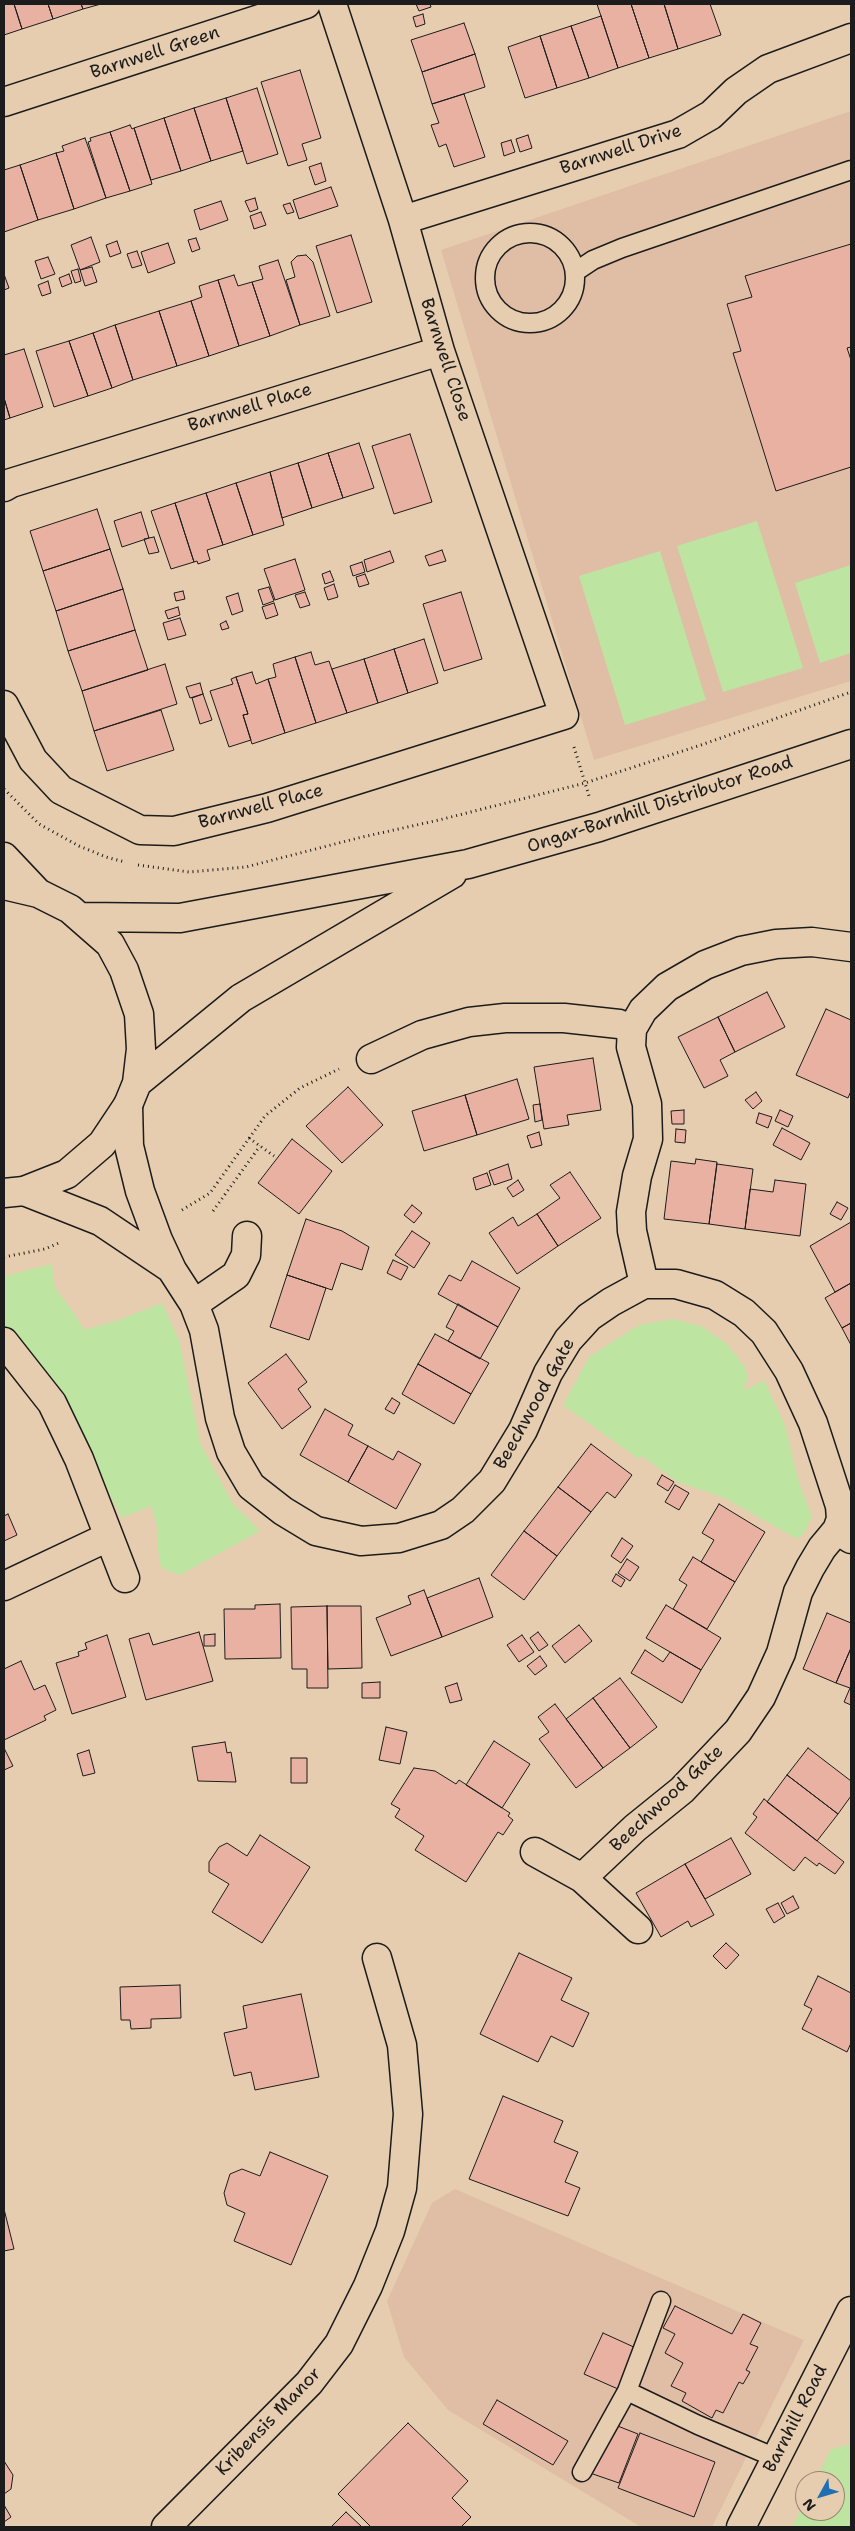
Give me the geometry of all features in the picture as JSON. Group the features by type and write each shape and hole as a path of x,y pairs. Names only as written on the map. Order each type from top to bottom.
{"street":[{"name":"Barnwell Green","path":"4,102 306,4"},
{"name":"Barnwell Close","path":"332,4 403,220 440,351 564,715"},
{"name":"Barnwell Drive","path":"403,220 678,134 711,115 736,91 768,69 851,38"},
{"name":"Barnwell Place","path":"4,488 11,483 440,351"},
{"name":"Barnwell Place","path":"4,705 33,760 61,790 140,830 174,831 267,808 564,715"},
{"name":"Ongar-Barnhill Distributor Road","path":"81,917 180,918 468,864 599,827 851,744"},
{"path":"4,857 38,893"},
{"name":"Ongar-Barnhill Distributor Road","path":"132,1094 241,998 468,864"},
{"path":"4,885 38,893 81,917"},
{"name":"Beechwood Gate","path":"81,917 110,944 124,970 139,1014 141,1049 132,1094 129,1146 140,1191 158,1240 172,1270 194,1304 204,1330 215,1379 220,1418 232,1452 251,1486 283,1511 316,1531 361,1541 399,1538 441,1525 474,1500 492,1480 518,1438 548,1373 568,1340 590,1317 610,1302 644,1284 676,1284 715,1295 744,1313 764,1332 789,1371 813,1424 840,1506 840,1519 844,1534 822,1548 810,1568 796,1600 781,1653 761,1697 738,1731 682,1790 635,1828 582,1878"},
{"path":"644,1284 632,1231 632,1212 636,1176 648,1139 647,1104 631,1047 632,1029 643,1010 667,987 705,965 741,951 776,944 812,942 851,947"},
{"path":"371,1059 422,1035 469,1022 504,1018 564,1018 619,1024 632,1029"},
{"path":"14,1192 67,1174 102,1144 132,1094"},
{"name":"Beechwood Gate","path":"14,1192 100,1221 172,1270"},
{"path":"194,1304 236,1275 246,1255 246,1236"},
{"path":"4,1342 52,1403 79,1460 125,1578"},
{"path":"4,1586 108,1537"},
{"path":"535,1852 582,1878 638,1928"},
{"name":"Kribensis Manor","path":"166,2527 290,2404 339,2344 368,2286 390,2231 402,2188 408,2114 402,2045 377,1958"},
{"name":"Barnhill Road","path":"742,2527 851,2311"}],"lane":[{"path":"575,272 593,260 622,248 851,170"},
{"path":"535,232 554,239 569,253 575,272 575,288 569,303 557,314 542,321 526,323 511,319 498,310 489,297 485,282 488,262 498,245 515,234 535,232"},
{"path":"582,2472 627,2391 661,2301"},
{"path":"627,2391 698,2425 776,2458"}],"path":[{"path":"4,788 39,824 79,846 106,858 147,867 189,872 246,867 585,783 702,745 851,692"},
{"path":"564,715 599,827"},
{"path":"140,1191 175,1215 210,1193 265,1116 300,1088 353,1063 371,1059"},
{"path":"249,1138 274,1156"},
{"path":"213,1212 260,1146"},
{"path":"4,1257 45,1249 67,1240"}],"shaded area":[{"path":"851,111 851,681 594,760 441,250"},
{"path":"455,2189 804,2340 712,2527 641,2527 448,2410 404,2357 387,2301 432,2203"}],"green space":[{"path":"757,521 803,668 723,692 677,546"},
{"path":"660,551 706,700 625,725 579,576"},
{"path":"851,565 851,653 820,663 795,583"},
{"path":"52,1264 55,1288 84,1330 119,1320 162,1303 179,1340 201,1445 233,1504 260,1531 180,1575 161,1568 157,1543 157,1527 151,1506 122,1518 62,1404 4,1331 4,1276"},
{"path":"673,1319 701,1326 726,1343 745,1367 748,1378 743,1391 764,1380 785,1425 799,1483 812,1517 804,1533 797,1539 725,1498 678,1482 642,1456 639,1459 563,1405 589,1357 639,1325"},
{"path":"851,2444 851,2527 792,2527 795,2521 845,2521 845,2471 820,2471 831,2449"}],"building":[{"path":"4,4 14,4 22,29 4,35"},
{"path":"14,4 48,4 53,19 22,29"},
{"path":"48,4 81,4 83,9 53,19"},
{"path":"81,4 101,4 83,9"},
{"path":"416,4 430,4 431,7 419,11"},
{"path":"597,4 631,4 649,58 618,68"},
{"path":"631,4 664,4 678,49 649,58"},
{"path":"664,4 710,4 721,35 678,49"},
{"path":"423,14 425,24 416,27 413,17"},
{"path":"601,16 618,68 589,78 571,26"},
{"path":"464,23 475,54 422,72 411,40"},
{"path":"571,26 589,78 557,88 540,36"},
{"path":"540,36 557,88 525,98 508,47"},
{"path":"475,54 485,87 432,104 422,72"},
{"path":"300,70 321,138 302,144 307,160 288,166 261,82"},
{"path":"257,88 278,154 247,164 226,98"},
{"path":"464,94 485,157 454,167 446,144 439,147 431,125 439,123 432,104"},
{"path":"226,98 243,151 211,161 194,108"},
{"path":"194,108 211,161 181,171 164,118"},
{"path":"164,118 181,171 151,180 134,128"},
{"path":"130,125 132,129 134,128 152,184 130,191 110,132"},
{"path":"110,132 130,191 106,198 88,142 91,141 90,138"},
{"path":"528,135 532,148 520,152 516,139"},
{"path":"85,138 106,198 74,209 56,153 64,151 62,146"},
{"path":"511,140 515,152 504,156 501,143"},
{"path":"56,153 74,209 38,220 20,165"},
{"path":"321,163 326,181 315,185 309,167"},
{"path":"20,165 38,220 4,232 4,170"},
{"path":"331,187 338,206 299,219 293,200"},
{"path":"255,198 258,209 250,212 245,201"},
{"path":"221,201 228,220 200,230 194,210"},
{"path":"290,203 294,212 287,214 283,205"},
{"path":"261,212 266,225 254,229 250,216"},
{"path":"351,235 372,302 337,313 316,246"},
{"path":"91,237 100,262 80,270 71,245"},
{"path":"196,238 200,249 192,252 188,240"},
{"path":"117,241 121,253 110,257 106,245"},
{"path":"168,243 175,263 148,273 141,252"},
{"path":"851,244 851,347 847,348 851,360 851,467 776,491 733,353 741,351 727,304 752,297 745,276"},
{"path":"137,251 142,265 132,268 127,254"},
{"path":"306,255 313,262 330,316 300,325 286,280 295,277 291,262 297,256"},
{"path":"48,257 55,274 41,279 35,261"},
{"path":"278,260 300,325 270,336 252,282 263,279 259,266"},
{"path":"92,267 97,282 85,286 80,270"},
{"path":"78,269 81,281 75,283 71,271"},
{"path":"69,274 72,283 62,287 59,278"},
{"path":"234,275 238,286 252,282 270,336 239,346 218,280"},
{"path":"4,278 9,288 4,290"},
{"path":"218,280 239,346 209,356 191,301 202,297 199,286"},
{"path":"48,281 51,293 42,296 38,285"},
{"path":"191,301 209,356 177,366 159,311"},
{"path":"159,311 177,366 133,380 115,325"},
{"path":"115,325 133,380 112,388 93,333"},
{"path":"93,333 112,388 88,396 69,341"},
{"path":"69,341 88,396 54,407 36,351"},
{"path":"24,349 43,407 10,418 4,398 4,355"},
{"path":"4,398 10,418 4,420"},
{"path":"410,434 432,502 394,514 372,446"},
{"path":"359,443 374,488 343,498 328,453"},
{"path":"328,453 343,498 312,508 298,463"},
{"path":"298,463 312,508 282,518 270,472"},
{"path":"270,472 284,525 253,535 236,483"},
{"path":"236,483 253,535 223,545 206,493"},
{"path":"206,493 223,545 207,550 210,560 198,564 197,561 194,562 175,503"},
{"path":"175,503 194,562 171,569 151,511"},
{"path":"97,509 110,549 43,571 30,531"},
{"path":"141,512 149,538 122,547 114,521"},
{"path":"154,537 159,552 149,554 144,539"},
{"path":"110,549 123,589 56,611 43,571"},
{"path":"442,550 446,561 429,566 425,556"},
{"path":"390,551 394,562 367,572 364,560"},
{"path":"295,559 305,590 275,600 264,569"},
{"path":"362,562 365,572 353,576 350,566"},
{"path":"330,571 334,581 325,584 322,574"},
{"path":"365,574 369,584 359,587 356,577"},
{"path":"334,584 338,597 328,600 324,588"},
{"path":"269,587 274,601 263,605 258,590"},
{"path":"123,589 135,630 68,651 56,611"},
{"path":"183,591 185,599 176,601 174,593"},
{"path":"305,592 310,605 300,608 295,595"},
{"path":"461,592 482,659 444,671 423,604"},
{"path":"238,593 243,611 232,615 226,597"},
{"path":"274,603 278,615 266,619 262,607"},
{"path":"178,607 180,615 168,619 165,611"},
{"path":"180,618 186,635 168,640 163,623"},
{"path":"226,621 229,628 222,630 220,624"},
{"path":"135,630 148,670 82,691 68,651"},
{"path":"424,639 438,683 408,693 394,649"},
{"path":"394,649 408,693 378,703 364,659"},
{"path":"311,652 315,665 329,661 347,713 316,723 295,657"},
{"path":"295,657 316,723 285,733 268,679 276,677 273,664"},
{"path":"364,659 378,703 347,713 332,669"},
{"path":"165,664 177,704 94,731 82,691"},
{"path":"252,672 256,684 268,679 285,733 252,744 243,715 248,714 236,677"},
{"path":"236,677 248,714 243,715 251,740 229,747 210,691 233,684 231,679"},
{"path":"200,683 203,694 190,698 186,687"},
{"path":"203,694 212,720 200,724 192,698"},
{"path":"161,710 174,750 107,771 94,731"},
{"path":"767,992 785,1027 735,1052 718,1017"},
{"path":"826,1009 851,1020 851,1091 848,1098 796,1075"},
{"path":"718,1017 735,1052 720,1060 728,1076 704,1088 678,1037"},
{"path":"593,1058 601,1110 567,1115 569,1125 544,1129 534,1067"},
{"path":"517,1079 529,1119 477,1135 465,1095"},
{"path":"348,1087 383,1125 342,1163 306,1126"},
{"path":"756,1092 762,1101 753,1109 745,1100"},
{"path":"465,1095 477,1135 424,1151 412,1111"},
{"path":"540,1104 542,1120 535,1122 533,1105"},
{"path":"684,1110 684,1124 672,1124 671,1111"},
{"path":"780,1110 793,1116 788,1127 775,1121"},
{"path":"759,1113 772,1117 768,1128 756,1123"},
{"path":"782,1128 810,1143 801,1160 773,1145"},
{"path":"676,1129 686,1130 685,1143 675,1142"},
{"path":"539,1132 542,1145 531,1148 527,1136"},
{"path":"292,1139 332,1171 299,1214 258,1183"},
{"path":"696,1159 717,1162 709,1224 664,1219 671,1161 695,1164"},
{"path":"508,1164 512,1179 494,1185 489,1171"},
{"path":"717,1164 753,1169 745,1229 709,1224"},
{"path":"570,1172 601,1218 558,1246 537,1214 560,1198 550,1185"},
{"path":"487,1173 491,1185 476,1190 473,1178"},
{"path":"518,1180 524,1190 513,1197 507,1188"},
{"path":"775,1180 806,1184 800,1236 745,1229 750,1189 773,1192"},
{"path":"837,1202 848,1208 841,1220 830,1214"},
{"path":"412,1205 422,1213 414,1223 404,1215"},
{"path":"537,1214 558,1246 517,1274 489,1233 513,1217 518,1226"},
{"path":"306,1219 342,1231 369,1247 362,1270 341,1263 332,1290 287,1275"},
{"path":"851,1222 851,1283 835,1292 810,1246"},
{"path":"412,1231 430,1243 414,1268 395,1255"},
{"path":"393,1260 408,1267 401,1280 387,1273"},
{"path":"472,1261 520,1288 498,1327 438,1294 449,1275 461,1281"},
{"path":"287,1275 326,1288 309,1340 270,1327"},
{"path":"851,1283 851,1323 842,1328 825,1298"},
{"path":"458,1304 498,1327 480,1359 448,1341 454,1331 446,1327"},
{"path":"851,1323 851,1345 842,1328"},
{"path":"435,1334 489,1363 471,1394 418,1364"},
{"path":"286,1354 307,1382 298,1389 311,1407 282,1429 248,1383"},
{"path":"418,1364 471,1394 454,1424 402,1394"},
{"path":"392,1398 400,1403 394,1414 385,1409"},
{"path":"325,1409 353,1425 348,1435 368,1446 348,1482 300,1455"},
{"path":"591,1444 632,1475 615,1498 607,1492 591,1512 558,1487"},
{"path":"368,1446 393,1460 398,1451 421,1464 396,1509 348,1482"},
{"path":"662,1475 674,1482 668,1491 657,1484"},
{"path":"675,1485 689,1493 679,1510 665,1502"},
{"path":"558,1487 591,1512 557,1556 524,1531"},
{"path":"719,1504 765,1532 735,1582 701,1562 714,1540 702,1533"},
{"path":"8,1514 17,1535 4,1541 4,1516"},
{"path":"524,1531 557,1556 524,1600 491,1575"},
{"path":"622,1538 633,1546 621,1563 611,1556"},
{"path":"693,1557 735,1582 707,1629 673,1609 687,1585 679,1580"},
{"path":"627,1559 639,1567 630,1581 618,1573"},
{"path":"616,1574 625,1580 621,1587 612,1581"},
{"path":"479,1578 493,1617 442,1637 427,1598"},
{"path":"424,1590 442,1637 391,1656 376,1618 411,1604 408,1596"},
{"path":"280,1604 281,1658 225,1659 224,1609 255,1609 255,1605"},
{"path":"666,1605 721,1638 701,1670 646,1638"},
{"path":"327,1606 328,1688 307,1688 307,1669 292,1669 291,1607"},
{"path":"327,1606 361,1606 362,1668 328,1669"},
{"path":"827,1613 851,1623 851,1648 836,1683 803,1669"},
{"path":"579,1625 592,1641 565,1663 552,1646"},
{"path":"199,1632 213,1681 146,1700 129,1639 149,1633 153,1645"},
{"path":"538,1632 548,1645 539,1651 530,1638"},
{"path":"215,1634 215,1646 204,1646 204,1635"},
{"path":"107,1635 126,1697 72,1714 56,1663 79,1656 78,1652 87,1649 85,1643"},
{"path":"522,1635 534,1652 519,1662 507,1645"},
{"path":"851,1648 851,1705 844,1702 850,1688 836,1683"},
{"path":"645,1650 663,1662 670,1652 701,1670 682,1703 631,1673"},
{"path":"540,1656 547,1666 535,1675 527,1666"},
{"path":"21,1661 34,1690 45,1685 56,1710 44,1716 46,1720 4,1740 4,1669"},
{"path":"620,1678 657,1727 630,1748 593,1698"},
{"path":"380,1682 380,1698 362,1698 362,1683"},
{"path":"457,1683 462,1700 450,1703 445,1687"},
{"path":"593,1698 630,1748 603,1768 566,1719"},
{"path":"555,1704 603,1768 576,1788 539,1739 549,1732 538,1717"},
{"path":"386,1727 407,1732 400,1764 379,1760"},
{"path":"494,1741 530,1764 502,1808 466,1785"},
{"path":"225,1742 227,1753 231,1752 236,1782 198,1781 192,1747"},
{"path":"4,1748 13,1766 4,1770"},
{"path":"808,1748 851,1781 851,1796 838,1814 787,1775"},
{"path":"89,1750 95,1773 83,1776 77,1754"},
{"path":"291,1758 307,1758 307,1783 291,1783"},
{"path":"414,1768 435,1771 456,1784 459,1780 510,1813 508,1816 513,1820 503,1835 498,1832 466,1882 415,1850 424,1836 395,1817 400,1809 391,1804"},
{"path":"787,1775 838,1814 817,1841 767,1802"},
{"path":"764,1799 844,1862 835,1874 819,1863 817,1866 805,1857 794,1871 745,1833 757,1817 753,1814"},
{"path":"260,1835 310,1867 262,1943 212,1912 229,1884 209,1872 209,1862 219,1847 227,1843 247,1856"},
{"path":"731,1838 751,1874 705,1899 685,1864"},
{"path":"685,1864 714,1915 691,1927 688,1921 661,1937 636,1893"},
{"path":"793,1896 799,1908 787,1914 781,1903"},
{"path":"778,1903 785,1916 774,1923 766,1909"},
{"path":"726,1943 739,1955 726,1969 713,1956"},
{"path":"519,1953 572,1978 561,2000 589,2013 573,2047 551,2036 538,2062 480,2034"},
{"path":"818,1976 851,1993 851,2043 847,2052 802,2029 812,2009 804,2005"},
{"path":"180,1985 181,2018 151,2019 151,2028 131,2029 130,2020 121,2020 120,1987"},
{"path":"301,1994 319,2077 255,2090 251,2072 234,2076 224,2033 247,2028 243,2006"},
{"path":"503,2096 563,2121 554,2142 578,2152 565,2182 580,2188 568,2216 469,2179"},
{"path":"270,2152 328,2176 291,2265 234,2241 245,2213 227,2205 224,2193 230,2174 242,2169 260,2176"},
{"path":"4,2209 14,2249 4,2251"},
{"path":"675,2306 732,2334 743,2314 761,2323 750,2344 758,2347 746,2370 750,2372 743,2384 739,2382 723,2413 716,2410 712,2418 682,2401 686,2393 671,2386 683,2363 665,2353 675,2334 663,2328"},
{"path":"603,2333 636,2348 618,2389 584,2374"},
{"path":"497,2400 568,2441 553,2465 483,2424"},
{"path":"408,2423 468,2481 452,2498 471,2517 461,2527 371,2527 338,2494"},
{"path":"610,2423 638,2434 619,2483 590,2473"},
{"path":"640,2433 715,2462 694,2517 618,2488"},
{"path":"4,2461 13,2475 11,2489 4,2494"},
{"path":"4,2505 11,2517 4,2522"},
{"path":"346,2512 362,2527 331,2527"}]}
